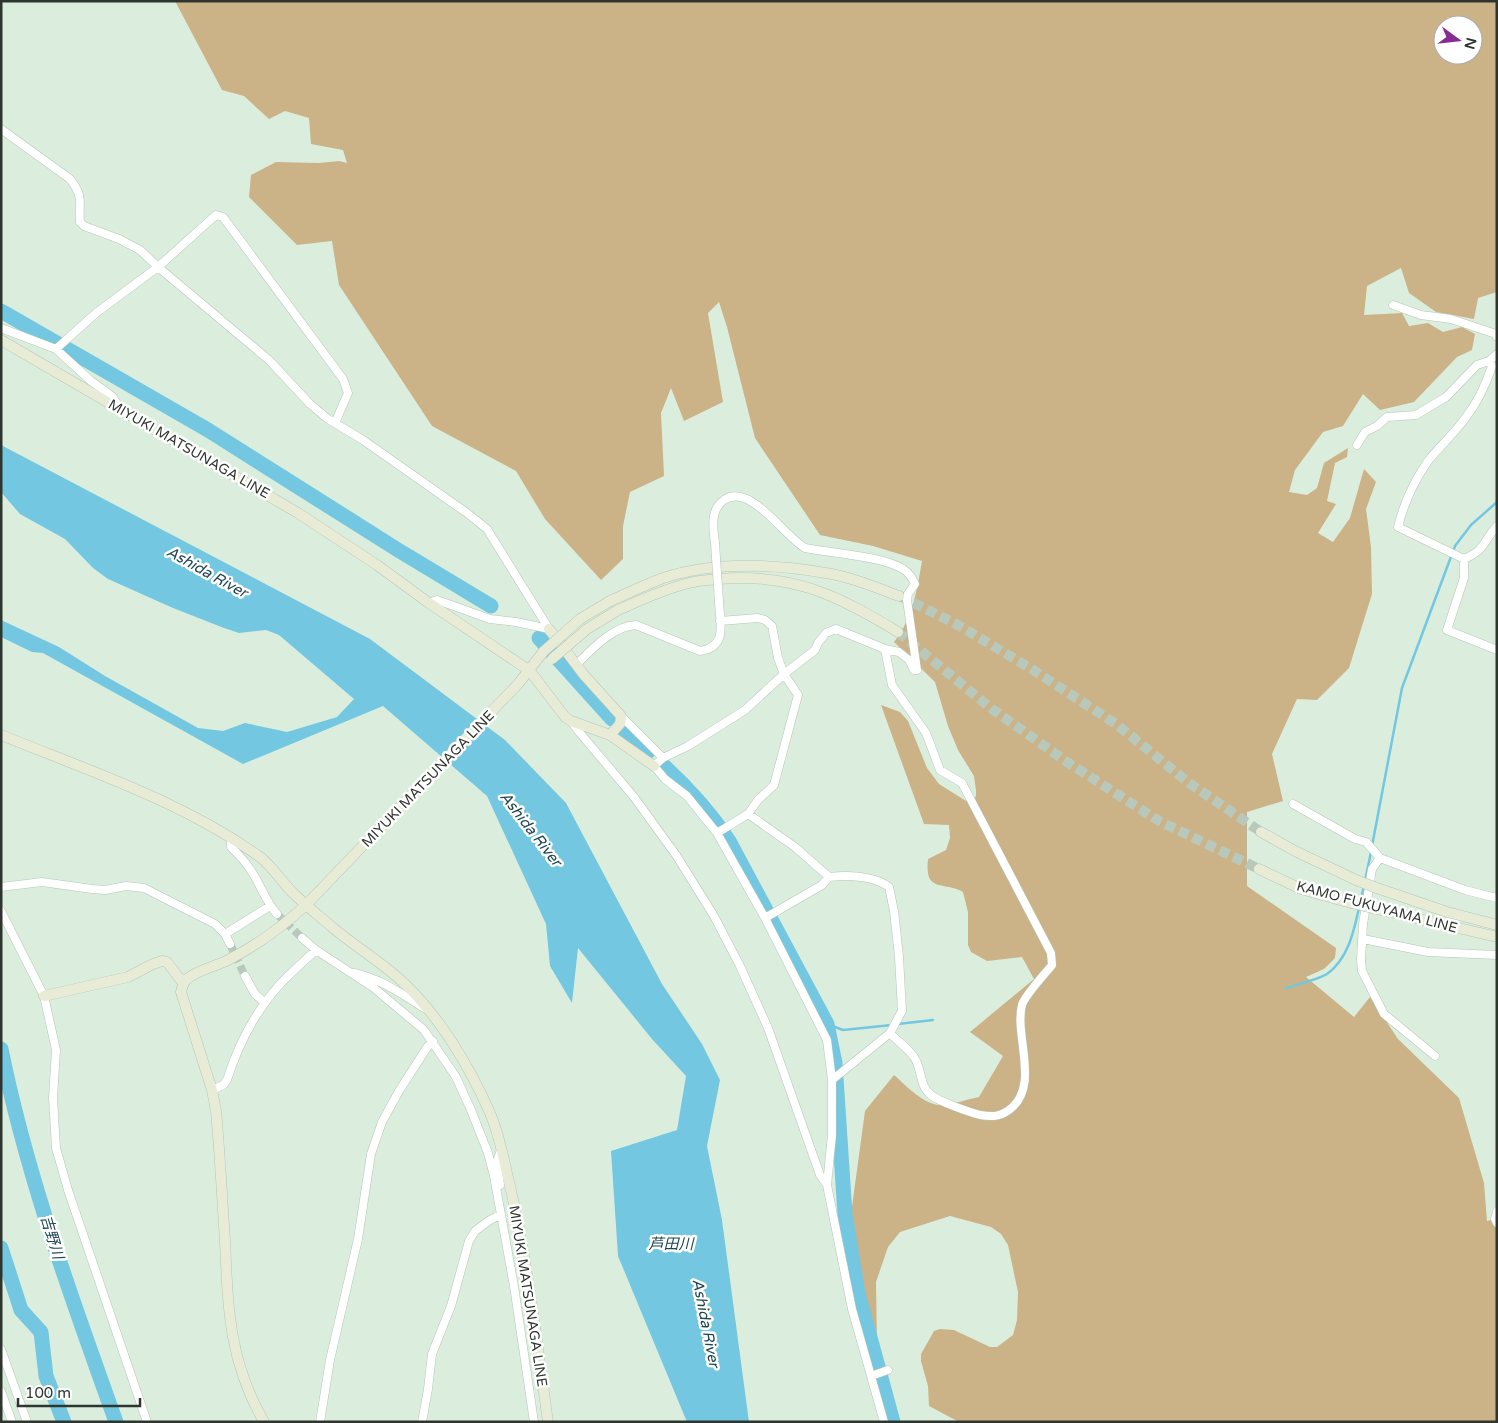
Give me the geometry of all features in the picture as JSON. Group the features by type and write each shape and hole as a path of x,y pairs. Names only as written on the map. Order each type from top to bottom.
{"main road":[{"name":"MIYUKI MATSUNAGA LINE","path":"1,340 298,513 530,671 306,905 334,929 397,976 430,1012 474,1080 491,1115 501,1148 525,1260 548,1422"},
{"path":"530,671 544,651 580,619 610,601 664,578 697,570 734,566 771,567 827,573 861,582 899,596"},
{"path":"530,671 552,659 586,629 618,610 659,592 691,582 733,578 769,579 806,586 857,607 898,632"},
{"path":"549,630 576,665 621,716 620,724 610,735"},
{"path":"530,671 560,712 571,721 610,735 654,766"},
{"path":"1,735 131,787 177,808 231,838 263,860 306,905 280,929 254,947 221,964 189,977 183,983 181,992 212,1090 219,1142 230,1322 238,1362 246,1388 264,1422"},
{"name":"KAMO FUKUYAMA LINE","path":"1261,832 1295,851 1356,880 1447,912 1497,924"},
{"name":"KAMO FUKUYAMA LINE","path":"1260,869 1301,889 1351,903 1497,937"},
{"path":"44,996 128,976 162,961 167,962 183,983"}],"street":[{"path":"1,129 70,180 78,190 81,201 80,222 84,226 119,239 140,250 158,268 269,360 310,404 467,512 487,529 549,630"},
{"path":"59,346 96,313 158,268 216,215 223,217 343,379 348,393 335,423"},
{"path":"1393,305 1420,315 1451,319 1496,334 1497,337"},
{"path":"1,328 59,346 91,381 113,397 120,409"},
{"path":"1357,445 1365,432 1377,426 1387,417 1416,415 1446,397 1477,365 1489,362 1497,354"},
{"path":"1489,362 1492,366 1486,384 1466,417 1428,461 1411,489 1403,507 1398,527 1460,558 1476,554 1497,526"},
{"path":"576,665 597,644 625,625 636,625 700,651 716,646 720,640 720,621 713,529 714,514 718,504 732,496 741,497 759,506 797,543 805,548 883,561 903,569 912,576 915,584 908,594 907,600 917,670 914,670 909,660 899,652 885,649 836,629 826,634 818,642 815,650 784,674 745,710 688,746 662,758 654,766 665,779 687,796 720,830 827,1040 832,1080 832,1135 827,1184 852,1309 884,1422"},
{"path":"1460,558 1464,578 1447,630 1497,650"},
{"path":"429,603 437,600 490,619 516,622 549,630"},
{"path":"720,621 758,618 765,620 772,626 778,658 784,674 798,694 774,785 758,800 748,814 720,830"},
{"path":"885,649 892,685 926,733 940,770 962,783 1051,953 1052,965 1023,1002 1019,1022 1024,1051 1024,1082 1020,1096 1011,1108 998,1116 986,1116 968,1112 930,1095 922,1082 913,1056 893,1027"},
{"path":"621,716 662,758"},
{"path":"571,721 634,797 676,856 714,916 740,966 768,1028 820,1175 827,1184"},
{"path":"1293,804 1355,839 1366,842 1380,858 1465,890 1497,898"},
{"path":"748,814 795,847 829,877 872,878 889,887 895,920 903,1000 902,1011 893,1027 832,1080"},
{"path":"231,838 231,847 242,857 251,870 270,906 277,914"},
{"path":"1380,858 1372,869 1363,924 1362,972 1384,1014 1435,1056"},
{"path":"765,918 822,885 829,877"},
{"path":"1,887 42,882 105,890 126,886 144,888 215,924 226,934 230,944"},
{"path":"226,934 270,906"},
{"path":"1,911 44,996 56,1050 53,1098 56,1148 68,1190 147,1422"},
{"path":"302,938 316,950 374,988 424,1030 456,1077 488,1153 514,1286 534,1422"},
{"path":"1363,939 1428,952 1497,955"},
{"path":"212,1090 223,1085 227,1080 242,1042 265,1003 282,982 316,950"},
{"path":"350,972 368,976 393,988 430,1012"},
{"path":"245,976 255,994 265,1003"},
{"path":"320,1422 330,1360 358,1239 371,1154 382,1122 399,1091 428,1046 433,1042"},
{"path":"422,1422 432,1354 451,1306 470,1241 475,1231 500,1212 502,1197 498,1162 501,1148"},
{"path":"1497,1211 1497,1223"},
{"path":"1,1348 27,1422"},
{"path":"871,1376 888,1370"},
{"path":"1,1391 12,1422"}],"shaded area":[{"path":"175,1 1497,1 1497,292 1478,298 1474,319 1436,312 1409,293 1401,268 1367,286 1364,315 1402,313 1409,326 1428,323 1443,332 1462,327 1475,334 1472,350 1457,357 1414,402 1380,410 1363,394 1343,426 1323,432 1295,470 1289,492 1307,495 1317,488 1324,463 1348,448 1347,457 1335,463 1327,501 1336,504 1318,533 1333,542 1350,518 1364,469 1376,482 1366,509 1371,547 1372,594 1349,668 1317,700 1297,699 1272,754 1283,801 1247,812 1247,886 1336,948 1335,958 1324,969 1306,977 1354,1017 1370,997 1398,1039 1459,1098 1484,1183 1487,1221 1497,1218 1497,1422 959,1422 929,1406 928,1386 921,1354 934,1331 940,1329 954,1330 990,1347 997,1347 1013,1335 1017,1320 1018,1292 1008,1245 1001,1234 991,1227 950,1216 900,1232 888,1247 876,1282 877,1347 866,1349 851,1214 865,1111 894,1075 917,1095 937,1105 979,1097 1003,1056 970,1032 1034,979 1022,957 987,961 971,952 968,945 968,912 963,892 932,882 929,877 928,859 946,850 950,838 949,825 924,824 881,705 900,712 908,721 927,768 939,784 966,801 972,802 976,796 974,776 958,750 948,726 935,682 894,642 910,613 922,561 873,546 820,535 755,438 719,302 708,313 723,402 684,421 671,388 661,413 664,476 630,492 623,526 623,559 601,580 545,519 516,471 432,426 339,285 332,241 297,245 249,197 251,175 276,162 319,163 339,161 347,163 343,150 311,144 309,118 285,111 269,119 244,96 222,90"}],"water":[{"name":"芦田川","path":"1,445 370,639 505,740 566,803 662,984 702,1044 720,1080 707,1146 722,1220 749,1422 687,1422 618,1256 611,1151 677,1130 686,1076 652,1039 578,948 572,1003 550,966 546,924 487,796 383,706 243,764 43,653 32,652 1,637 1,620 59,647 105,676 198,728 223,731 245,723 287,732 337,717 354,699 279,635 266,630 239,633 173,608 108,579 93,568 65,539 20,514 1,492"}],"waterway":[{"path":"1,311 208,430 398,550 491,606"},
{"path":"1372,846 1402,688 1455,546 1471,525 1497,502"},
{"path":"539,638 612,719"},
{"path":"624,730 649,751"},
{"path":"664,766 699,801 729,841 827,1024 835,1063 845,1214 858,1293 893,1422"},
{"path":"1365,881 1371,852"},
{"path":"1360,903 1364,886"},
{"path":"1286,988 1323,976 1334,968 1349,944 1359,908"},
{"path":"898,1024 933,1020"},
{"path":"827,1024 843,1030 892,1025"},
{"name":"吉野川","path":"1,1049 37,1191 67,1284 116,1422"},
{"path":"1,1248 21,1310 41,1332 46,1376 64,1422"}],"tunnel":[{"path":"900,596 958,625 1030,668 1116,724 1189,783 1261,832"},
{"path":"898,632 992,709 1067,762 1159,821 1259,869"},
{"path":"277,914 302,938"},
{"path":"230,944 245,976"}],"water label":[{"name":"Ashida River","path":"207,572"},
{"name":"Ashida River","path":"531,829"},
{"name":"Ashida River","path":"706,1323"}]}
